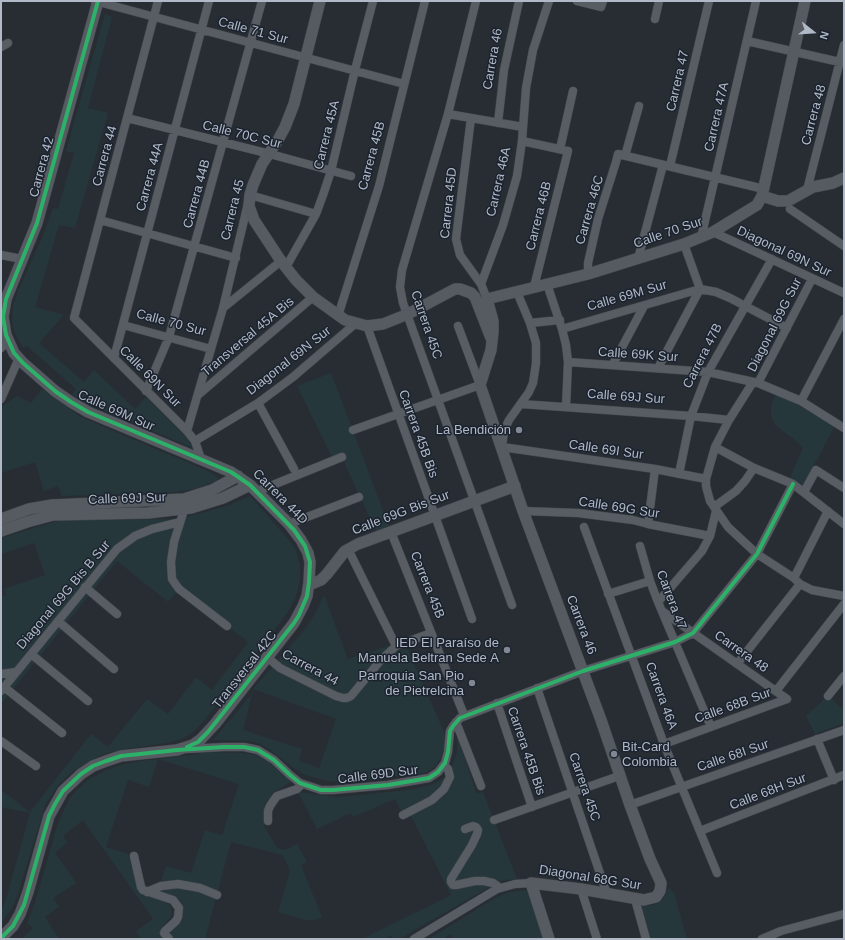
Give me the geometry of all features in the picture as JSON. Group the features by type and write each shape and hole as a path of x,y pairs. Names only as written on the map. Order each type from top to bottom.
{"street":[{"name":"Calle 71 Sur","path":"96,1 404,84"},
{"name":"Carrera 42","path":"4,339 3,317 6,299 37,223 96,1"},
{"name":"Carrera 44","path":"74,318 158,1"},
{"name":"Carrera 44A","path":"114,358 209,1"},
{"name":"Carrera 44B","path":"146,391 169,337 262,1"},
{"name":"Carrera 45","path":"187,431 223,308 256,174 270,154 285,127 294,104 320,1"},
{"name":"Carrera 45A","path":"284,264 316,214 331,171 373,1"},
{"name":"Carrera 45B","path":"338,316 379,186 425,1"},
{"name":"Carrera 45C","path":"476,1 448,114 400,279 401,295 512,605"},
{"name":"Carrera 46","path":"498,123 504,70 519,1"},
{"name":"Carrera 46A","path":"481,284 509,207 517,176 522,141 526,88 533,50 549,1"},
{"path":"577,1 602,4"},
{"path":"655,19 659,1"},
{"name":"Carrera 47","path":"638,258 667,166 710,1"},
{"name":"Carrera 47A","path":"701,238 756,1"},
{"path":"763,193 805,1"},
{"path":"747,41 842,63"},
{"name":"Carrera 48","path":"807,190 842,63 844,45"},
{"name":"Carrera 46B","path":"534,287 564,150 573,91"},
{"name":"Carrera 46C","path":"588,274 588,263 596,225 639,106"},
{"path":"448,114 523,127"},
{"name":"Calle 70C Sur","path":"127,118 351,176"},
{"name":"Carrera 45D","path":"471,118 456,239 460,255 481,284"},
{"path":"522,141 564,150"},
{"path":"622,155 715,178 763,193 778,201 788,202 807,190 833,183 844,178"},
{"name":"Calle 70 Sur","path":"487,299 588,274 701,238 757,205 763,193"},
{"path":"316,214 250,195 249,206 254,220 284,264 296,280 313,297 338,316 367,326 383,324 408,314 455,289 460,288 471,292 475,297 492,342"},
{"path":"790,209 844,246"},
{"path":"100,220 236,258"},
{"name":"Diagonal 69N Sur","path":"713,232 844,293"},
{"path":"658,368 700,290 684,244"},
{"path":"1,254 22,260"},
{"name":"Carrera 47B","path":"680,474 691,416 708,372 772,260"},
{"path":"223,308 284,264"},
{"name":"Diagonal 69G Sur","path":"706,479 715,447 729,420 756,382 787,328 812,279"},
{"path":"352,430 480,385 492,342 493,321 481,284"},
{"path":"547,284 560,320 568,362 566,407"},
{"path":"700,290 716,292 746,305 787,328"},
{"name":"Calle 69M Sur","path":"562,329 700,290"},
{"path":"502,447 504,431 529,392 535,373 536,342 517,292"},
{"name":"Transversal 45A Bis","path":"198,395 313,297"},
{"path":"613,364 644,306"},
{"name":"Calle 69N Sur","path":"74,318 187,431 195,441 201,459"},
{"path":"530,323 560,320"},
{"path":"801,401 844,320"},
{"name":"Diagonal 69N Sur","path":"195,441 258,403 293,377 356,323"},
{"name":"Calle 70 Sur","path":"123,325 211,349"},
{"name":"Carrera 45B Bis","path":"367,326 472,619"},
{"name":"Carrera 46","path":"458,326 523,510 584,671 630,805 650,859 661,883 660,890 656,897"},
{"name":"Calle 69M Sur","path":"4,339 30,370 55,391 79,407 201,459"},
{"path":"1,399 19,358"},
{"name":"Calle 69K Sur","path":"568,362 613,364 708,372 756,382 801,401 843,424"},
{"path":"258,403 294,469"},
{"name":"Calle 69J Sur","path":"521,404 729,420"},
{"name":"Calle 69I Sur","path":"502,447 655,469 706,479"},
{"path":"715,447 754,468 793,484 844,524"},
{"name":"Calle 69J Sur","path":"1,531 53,515 148,513 184,510 214,502 342,458"},
{"path":"201,459 238,476"},
{"path":"660,606 702,551 710,536 715,509 736,491 754,468"},
{"path":"648,524 655,469"},
{"path":"804,492 816,470 844,488"},
{"name":"Calle 69J Sur","path":"1,519 29,509 52,505 184,499 212,490 238,476"},
{"name":"Carrera 44D","path":"238,476 254,488 289,524 302,540 308,553 310,571 309,585"},
{"path":"706,479 708,493 715,509 728,527 757,554 812,590 844,596"},
{"path":"403,815 432,800 444,789 450,777 448,769 444,765 448,752 450,731 456,722 464,716 584,671 674,642 693,633 757,554 793,484"},
{"name":"Calle 69G Bis Sur","path":"309,585 320,580 348,549 358,544 515,486"},
{"path":"289,524 359,497"},
{"path":"184,510 174,542 171,562 172,579 179,589 227,626"},
{"name":"Calle 69G Sur","path":"523,510 578,513 633,520 710,536"},
{"path":"737,664 797,581 828,511"},
{"name":"Diagonal 69G Bis B Sur","path":"2,689 109,557 125,542 135,536 152,529 180,522"},
{"name":"Carrera 46A","path":"584,527 664,744 717,873"},
{"name":"Carrera 45B","path":"391,532 464,716"},
{"name":"Carrera 47","path":"640,546 650,581 674,642 711,727"},
{"path":"348,549 396,646 432,633"},
{"path":"608,594 650,581"},
{"name":"Transversal 42C","path":"177,750 193,745 204,736 299,615 307,596 309,585"},
{"path":"84,587 117,614"},
{"path":"776,691 844,604"},
{"name":"Carrera 48","path":"660,606 693,633 787,699"},
{"path":"58,620 114,669"},
{"name":"Carrera 44","path":"267,657 280,668 343,698 351,696 380,660 396,646"},
{"path":"30,654 88,701"},
{"path":"1,674 16,672"},
{"path":"828,696 844,676"},
{"name":"Carrera 45C","path":"538,688 607,894"},
{"path":"2,689 62,733"},
{"name":"Calle 68B Sur","path":"664,744 787,699"},
{"name":"Carrera 45B Bis","path":"497,703 532,807"},
{"path":"456,722 481,786"},
{"name":"Calle 68I Sur","path":"630,805 844,730"},
{"path":"817,739 834,780"},
{"path":"1,741 36,766"},
{"name":"Calle 69D Sur","path":"1,938 13,926 24,905 49,816 63,791 81,774 93,766 121,756 224,747 251,748 258,750 274,760 302,784 314,788 333,790 418,781 429,778 438,772 444,765"},
{"name":"Calle 68H Sur","path":"700,831 844,775"},
{"path":"494,820 620,776"},
{"path":"268,821 268,811 277,796 297,789 302,784"},
{"path":"465,829 473,826 478,830 469,851 451,879 451,882 453,885 456,885 475,880 484,881 493,883 500,888"},
{"path":"134,856 141,887 147,892 173,900 179,908 176,921 164,931 168,939"},
{"path":"531,883 549,939"},
{"name":"Diagonal 68G Sur","path":"414,939 491,892 515,884 531,883 581,889 635,899 648,900 656,897"},
{"path":"147,892 161,886 178,884 196,887 217,895"},
{"path":"581,889 597,939"},
{"path":"635,899 646,939"},
{"path":"762,939 781,931 844,914"}],"shaded area":[{"path":"105,14 112,17 88,108 108,113 75,228 59,225 35,307 64,315 39,343 84,382 94,370 135,409 146,397 188,439 193,448 84,402 72,394 76,389 27,346 23,348 14,332 12,321 13,305 18,291 42,238 53,208 58,209 74,153 66,151"},
{"path":"331,373 389,526 376,531 342,458 334,461 297,386"},
{"path":"42,389 81,417 210,472 218,478 216,481 194,489 175,492 62,496 58,486 44,491 35,462 1,473 1,407 17,396 31,403"},
{"path":"776,394 835,426 803,485 790,477 803,448 775,425 771,416 771,406"},
{"path":"250,496 295,548 300,565 300,580 296,597 288,612 202,723 193,732 182,739 166,743 119,750 101,755 73,771 60,783 46,803 17,897 12,908 1,923 1,910 4,906 30,813 1,807 1,790 30,812 91,734 108,747 147,699 168,714 196,677 212,690 248,642 179,589 168,602 117,561 1,704 1,596 6,595 4,589 45,575 34,543 1,554 1,538 54,522 70,520 178,519 227,506"},
{"path":"324,595 348,659 391,645 395,652 407,648 445,734 444,749 435,767 425,773 340,782 329,781 305,775 258,743 250,741 213,740 252,694 243,730 302,749 299,761 319,768 336,719 253,689 301,634 315,614"},
{"path":"828,696 844,710 844,723 815,734 806,716"},
{"path":"457,736 477,794 483,792 517,879 504,880 486,889 399,939 393,939 391,935 385,939 362,939 451,895 409,812 403,815 395,799 353,817 351,813 317,829 298,792 337,797 415,789 433,784 445,778 451,769 457,752"},
{"path":"206,752 243,753 256,755 269,762 291,782 274,792 267,802 264,813 264,826 277,848 285,850 297,844 307,862 301,865 322,917 314,920 306,920 278,912 290,871 283,855 231,842 205,939 175,939 171,935 171,929 181,919 183,914 183,906 176,897 158,891 166,866 191,873 205,830 222,835 239,784 158,759"},
{"path":"158,759 149,787 128,780 106,847 128,854 141,893 146,896 162,900 170,905 172,913 160,931 160,935 163,939 141,939 136,931 153,919 83,820 63,836 67,843 55,853 76,883 53,898 59,907 45,917 59,939 21,939 33,928 27,923 35,902 58,823 69,799 88,780 106,770 121,765"},
{"path":"668,887 674,893 687,939 646,939 637,906 656,904 662,900"},
{"path":"528,890 543,939 454,939 451,934 443,939 429,939 495,898 510,892"}],"cycle path":[{"path":"98,1 37,223 6,299 3,317 6,335 14,353 23,363 55,391 71,402 88,412 231,472 250,485 294,530 305,546 310,562 307,596 294,623 208,732 198,742 187,747"},
{"path":"1,938 13,926 24,905 49,816 55,804 63,791 81,774 93,766 121,756 177,750 244,747 258,750 274,760 300,783 321,790 388,785 429,778 438,772 445,763 448,752 450,731 460,718 583,671 675,642 693,633 757,554 793,484"}],"place":[{"name":"La Bendición","path":"519,430"},
{"name":"IED El Paraíso de Manuela Beltran Sede A","path":"507,650"},
{"name":"Parroquia San Pio de Pietrelcina","path":"472,683"},
{"name":"Bit-Card Colombia","path":"614,754"}]}
